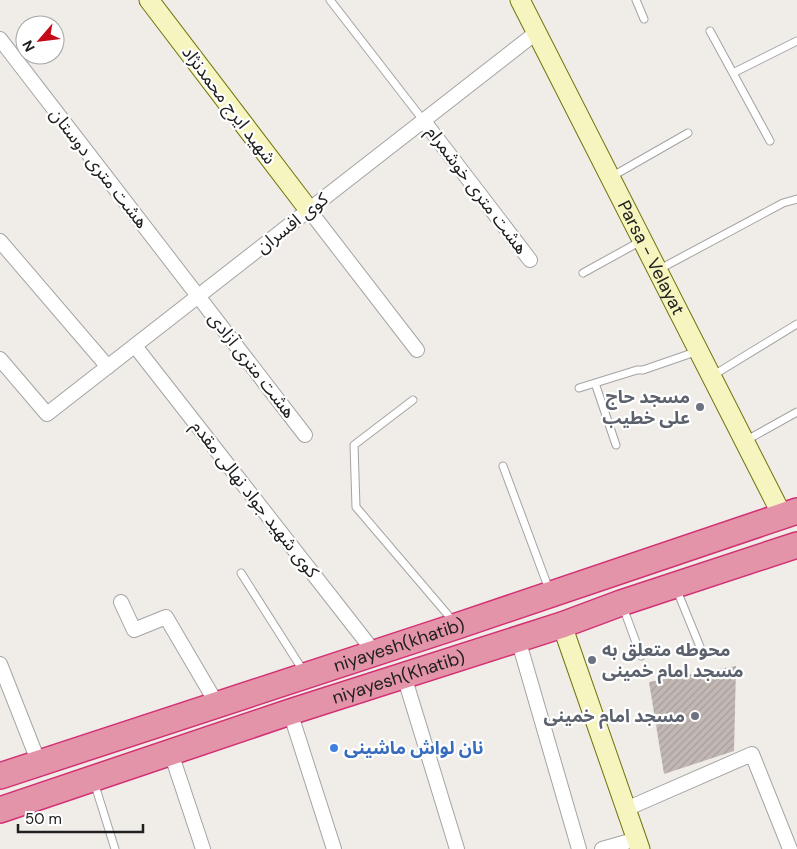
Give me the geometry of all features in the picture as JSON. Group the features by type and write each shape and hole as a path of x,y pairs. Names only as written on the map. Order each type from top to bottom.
{"highway":[{"name":"niyayesh(khatib)","path":"0,776 457,626 790,513"},
{"name":"niyayesh(Khatib)","path":"0,810 290,712 562,625 621,603 797,545"}],"street":[{"name":"شهید ایرج محمدنژاد","path":"149,0 309,210"},
{"name":"Parsa - Velayat","path":"520,0 745,441 790,513"},
{"name":"کوی افسران","path":"0,359 46,414 537,32"},
{"name":"هشت متری دوستان","path":"0,39 198,296"},
{"name":"هشت متری خوشمرام","path":"424,120 530,260"},
{"path":"309,210 417,350"},
{"path":"0,240 108,366"},
{"name":"هشت متری آزادی","path":"198,296 305,435"},
{"name":"کوی شهید جواد نهالی مقدم","path":"135,346 375,653"},
{"path":"121,602 134,630 166,617 217,704"},
{"path":"562,625 638,844 602,849"},
{"path":"518,639 579,849"},
{"path":"0,664 39,763"},
{"path":"404,676 457,849"},
{"path":"290,712 334,849"},
{"path":"171,753 203,849"},
{"path":"626,809 752,754 790,849"}],"lane":[{"path":"330,0 424,120"},
{"path":"636,0 644,19"},
{"path":"710,31 770,141"},
{"path":"733,73 797,41"},
{"path":"611,178 688,133"},
{"path":"658,270 783,203 797,199"},
{"path":"583,273 643,240"},
{"path":"712,376 797,324"},
{"path":"579,388 637,370 643,370 699,350"},
{"path":"595,383 616,445"},
{"path":"413,400 354,445 356,507 457,626"},
{"path":"745,441 797,412"},
{"path":"502,466 551,594"},
{"path":"242,573 306,675"},
{"path":"675,586 703,654"},
{"path":"621,603 641,656"},
{"path":"93,779 115,849"}],"building":[{"name":"مسجد امام خمینی","path":"736,666 734,751 664,774 649,682"}],"place":[{"name":"مسجد حاج علی خطیب","path":"700,407"},
{"name":"محوطه متعلق به مسجد امام خمینی","path":"592,660"},
{"name":"مسجد امام خمینی","path":"695,716"},
{"name":"نان لواش ماشینی","path":"334,748"}]}
